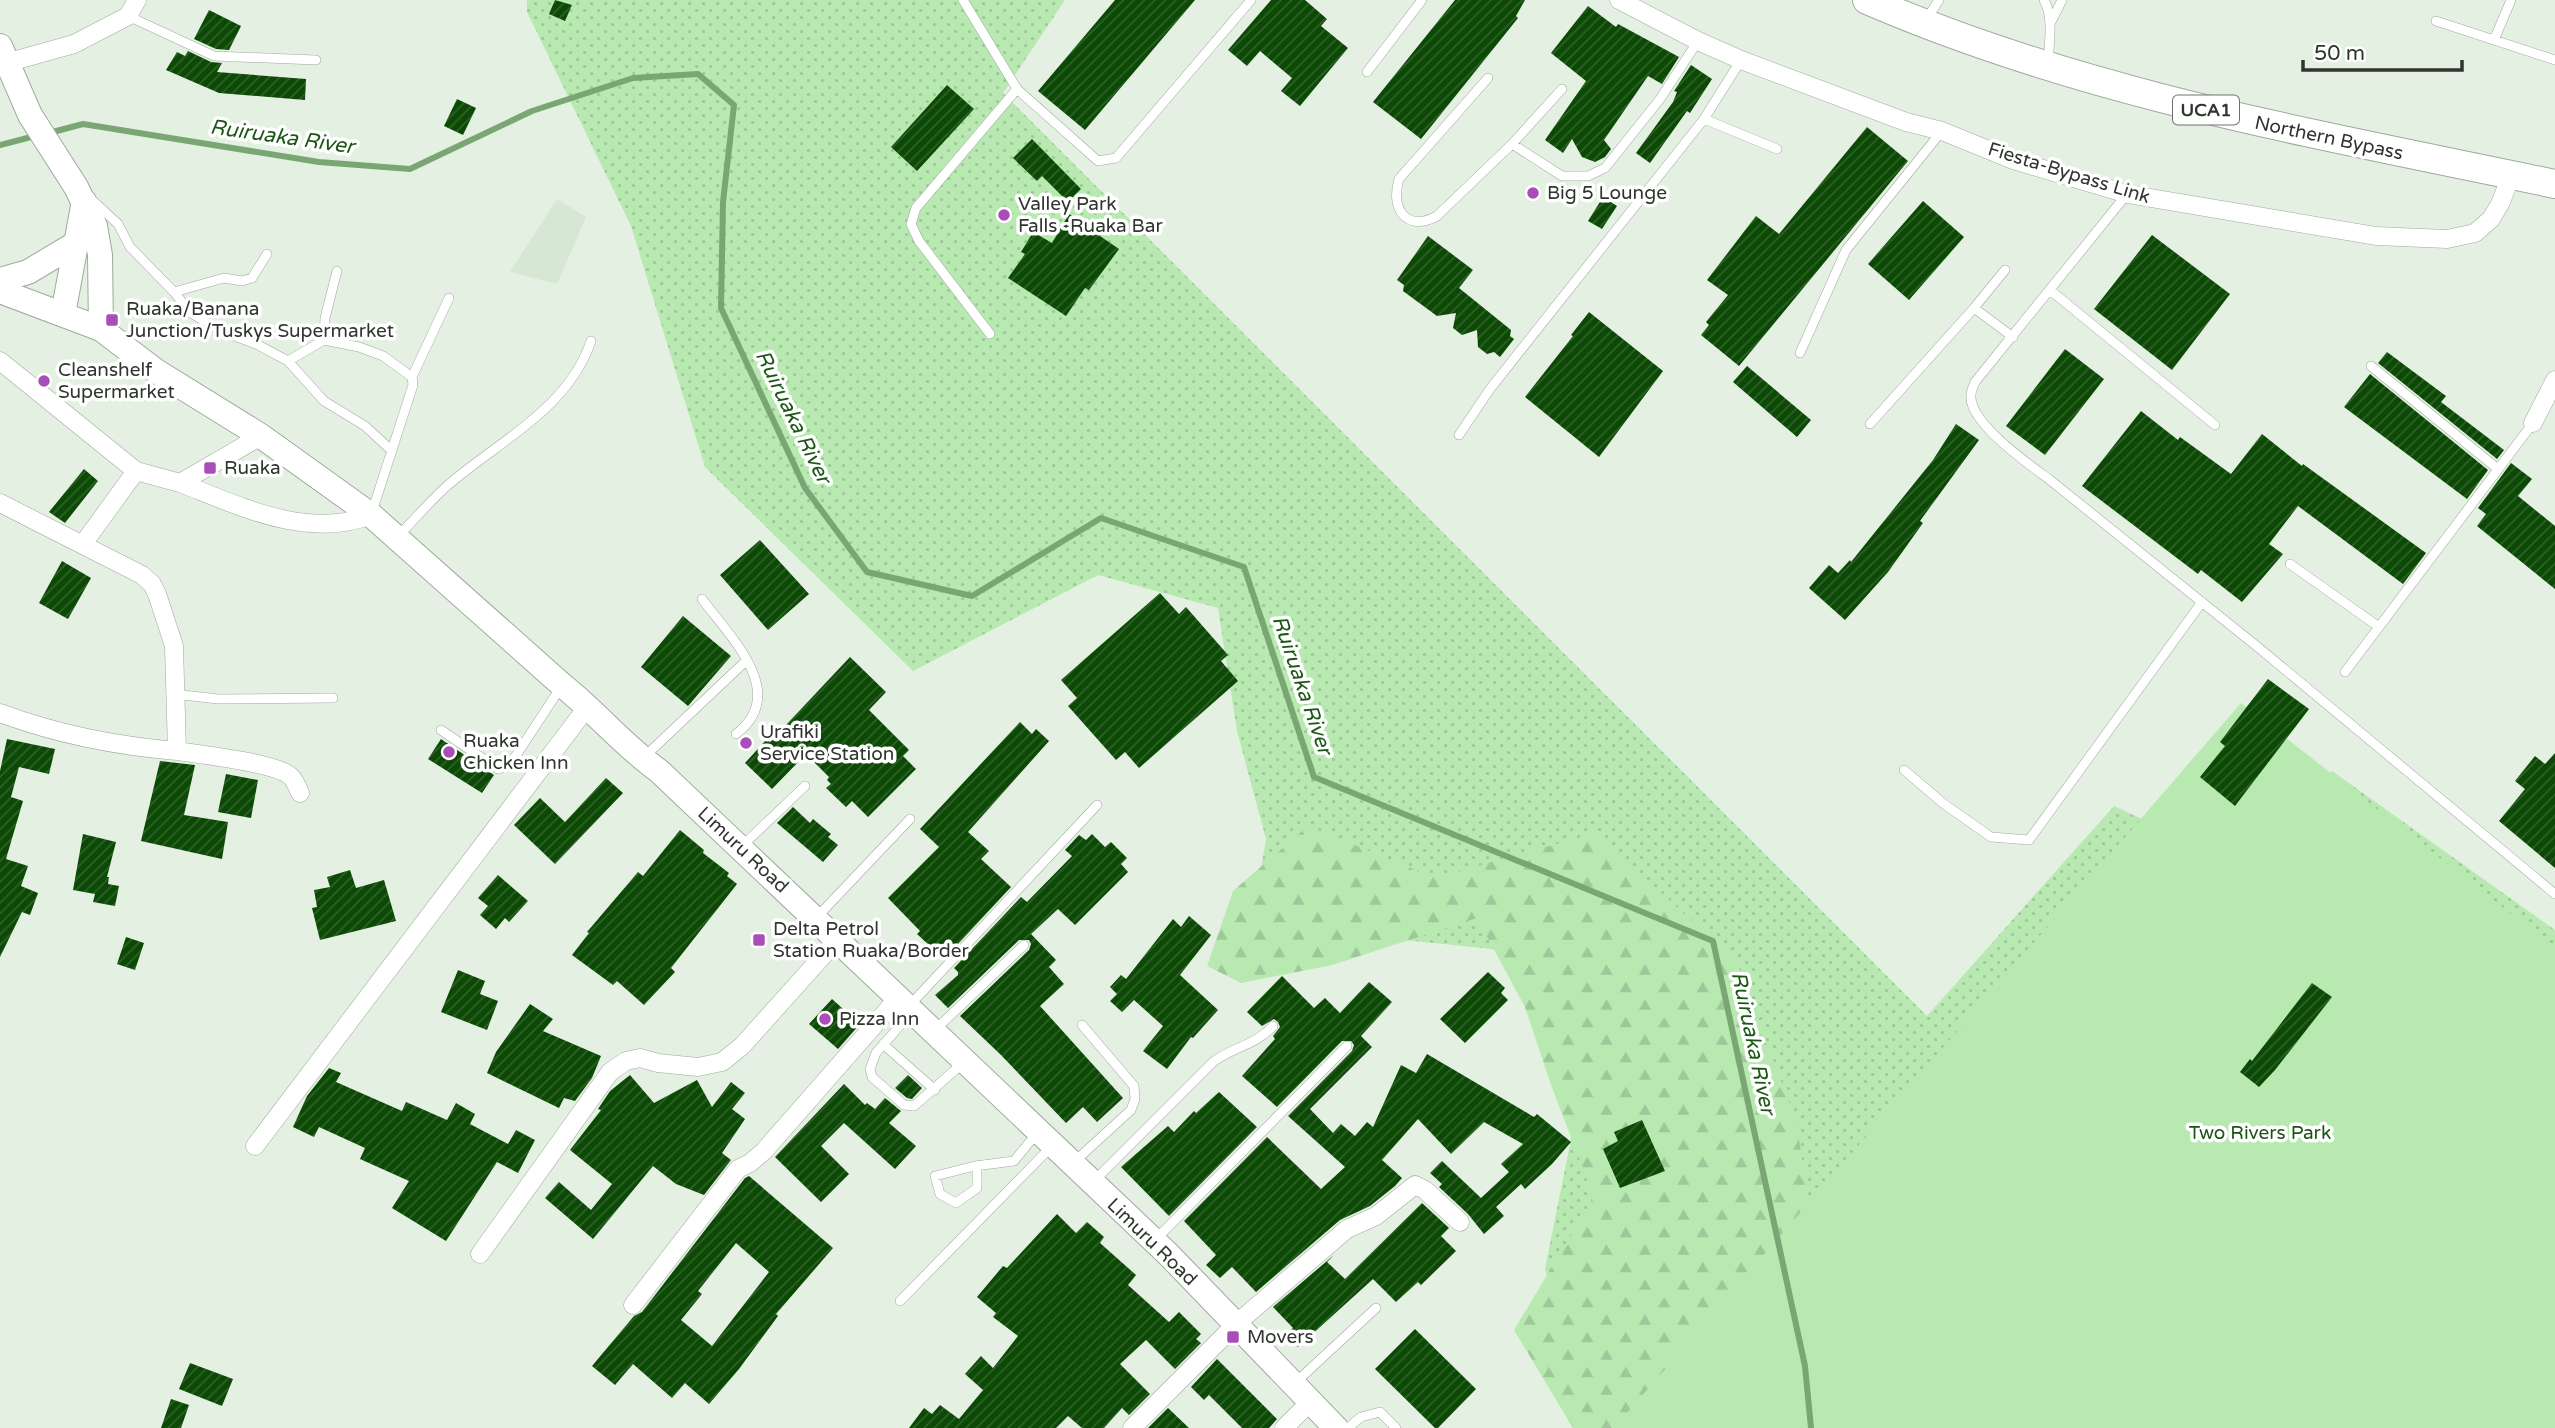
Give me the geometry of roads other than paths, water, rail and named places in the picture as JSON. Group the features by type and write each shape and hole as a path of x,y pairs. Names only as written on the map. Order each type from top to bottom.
{"main road":[{"name":"Northern Bypass","path":"1867,0 1924,24 2048,67 2214,113 2553,186"},
{"path":"3,55 30,115 80,194 95,226 100,255 101,329"},
{"path":"63,314 80,194"},
{"path":"0,280 28,272 75,244"},
{"name":"Limuru Road","path":"0,291 101,329 156,371 261,436 371,514 588,706 838,939 1091,1184 1154,1241 1294,1383 1322,1416"}],"street":[{"path":"3,55 74,44 128,16 137,0"},
{"name":"Fiesta-Bypass Link","path":"1619,0 1741,60 1906,122 1942,131 2013,160 2127,194 2376,236 2447,239 2475,233 2491,219 2511,175"},
{"path":"0,361 136,471 180,483 256,512 296,522 331,524 355,521 371,514"},
{"path":"2533,423 2555,380"},
{"path":"180,483 261,436"},
{"path":"83,544 136,471"},
{"path":"0,503 142,575 152,584 174,646 177,751"},
{"path":"255,1146 588,706"},
{"path":"0,713 31,724 88,738 227,758 279,770 289,775 300,793"},
{"path":"480,1254 610,1072 626,1061 640,1058 658,1063 698,1067 722,1062 742,1046 838,939"},
{"path":"633,1305 738,1169 764,1151 906,1006"},
{"path":"1132,1428 1236,1324 1347,1229 1376,1216 1407,1188 1415,1185 1425,1190 1460,1222"},
{"path":"1284,1428 1322,1416"}],"lane":[{"path":"963,0 1017,89 1098,161 1116,158 1251,0"},
{"path":"1367,72 1422,0"},
{"path":"1924,24 1939,0"},
{"path":"2044,0 2050,23 2048,67"},
{"path":"2050,23 2062,0"},
{"path":"2494,40 2511,0"},
{"path":"128,16 214,56 316,60"},
{"path":"2437,22 2555,60"},
{"path":"1512,144 1562,176 1588,176 1605,168 1660,99 1698,41"},
{"path":"1460,435 1490,389 1704,119 1741,60"},
{"path":"1488,78 1399,179 1396,199 1402,215 1410,221 1426,222 1437,216 1512,144 1562,89"},
{"path":"990,334 919,241 911,224 916,208 1017,89"},
{"path":"1704,119 1777,149"},
{"path":"1800,353 1846,250 1942,131"},
{"path":"80,194 118,225 130,247 191,313 220,331 256,344 288,361 324,401 365,426 391,450"},
{"path":"2127,194 1975,382 1970,398 1977,413 1991,432 2019,457 2202,602 2555,894"},
{"path":"174,292 224,278 242,281 252,278 267,254"},
{"path":"1870,424 1975,308 2005,270"},
{"path":"324,340 325,318 337,271"},
{"path":"2050,290 2215,425"},
{"path":"371,514 413,385 412,377 449,299"},
{"path":"1975,308 2012,337"},
{"path":"288,361 324,340 359,347 383,356 412,377"},
{"path":"397,537 446,486 535,418 559,394 573,379 591,341"},
{"path":"2371,366 2498,469"},
{"path":"2345,672 2533,423"},
{"path":"2290,564 2379,627"},
{"path":"702,599 755,674 758,701 752,718 736,734"},
{"path":"1904,770 1944,804 1991,838 2029,840 2202,602"},
{"path":"642,759 747,660"},
{"path":"441,730 498,769 507,766 562,685"},
{"path":"174,694 218,699 333,698"},
{"path":"740,848 805,786"},
{"path":"965,1062 917,1105 904,1105 870,1073 876,1053 906,1006 1097,805"},
{"path":"815,918 910,818"},
{"path":"933,1032 1024,945"},
{"path":"1071,1164 1131,1110 1135,1099 1134,1086 1082,1025"},
{"path":"1091,1184 1213,1062 1225,1053 1264,1036 1273,1027"},
{"path":"883,1044 935,1090"},
{"path":"1154,1241 1347,1046"},
{"path":"977,1166 977,1188 956,1203 940,1194 935,1175 977,1166 1014,1161 1045,1139"},
{"path":"900,1301 1045,1139"},
{"path":"1294,1383 1376,1308"},
{"path":"1348,1428 1361,1417 1380,1412 1396,1428"}],"waterway":[{"name":"Ruiruaka River","path":"49,133 83,124 319,162 410,169 532,111 633,78 698,74 734,105 723,202 721,308 805,488 867,572 972,596 1101,518 1244,567 1314,777 1713,941 1805,1366 1811,1428"},
{"name":"Ruiruaka River","path":"0,145 35,136"}],"place":[{"name":"Big 5 Lounge","path":"1533,193"},
{"name":"Valley Park Falls -Ruaka Bar","path":"1004,215"},
{"name":"Ruaka/Banana Junction/Tuskys Supermarket","path":"112,320"},
{"name":"Cleanshelf Supermarket","path":"44,381"},
{"name":"Ruaka","path":"210,468"},
{"name":"Urafiki Service Station","path":"746,743"},
{"name":"Ruaka Chicken Inn","path":"449,752"},
{"name":"Delta Petrol Station Ruaka/Border","path":"759,940"},
{"name":"Pizza Inn","path":"825,1019"},
{"name":"Movers","path":"1233,1337"}],"park label":[{"name":"Two Rivers Park","path":"2260,1133"}]}
